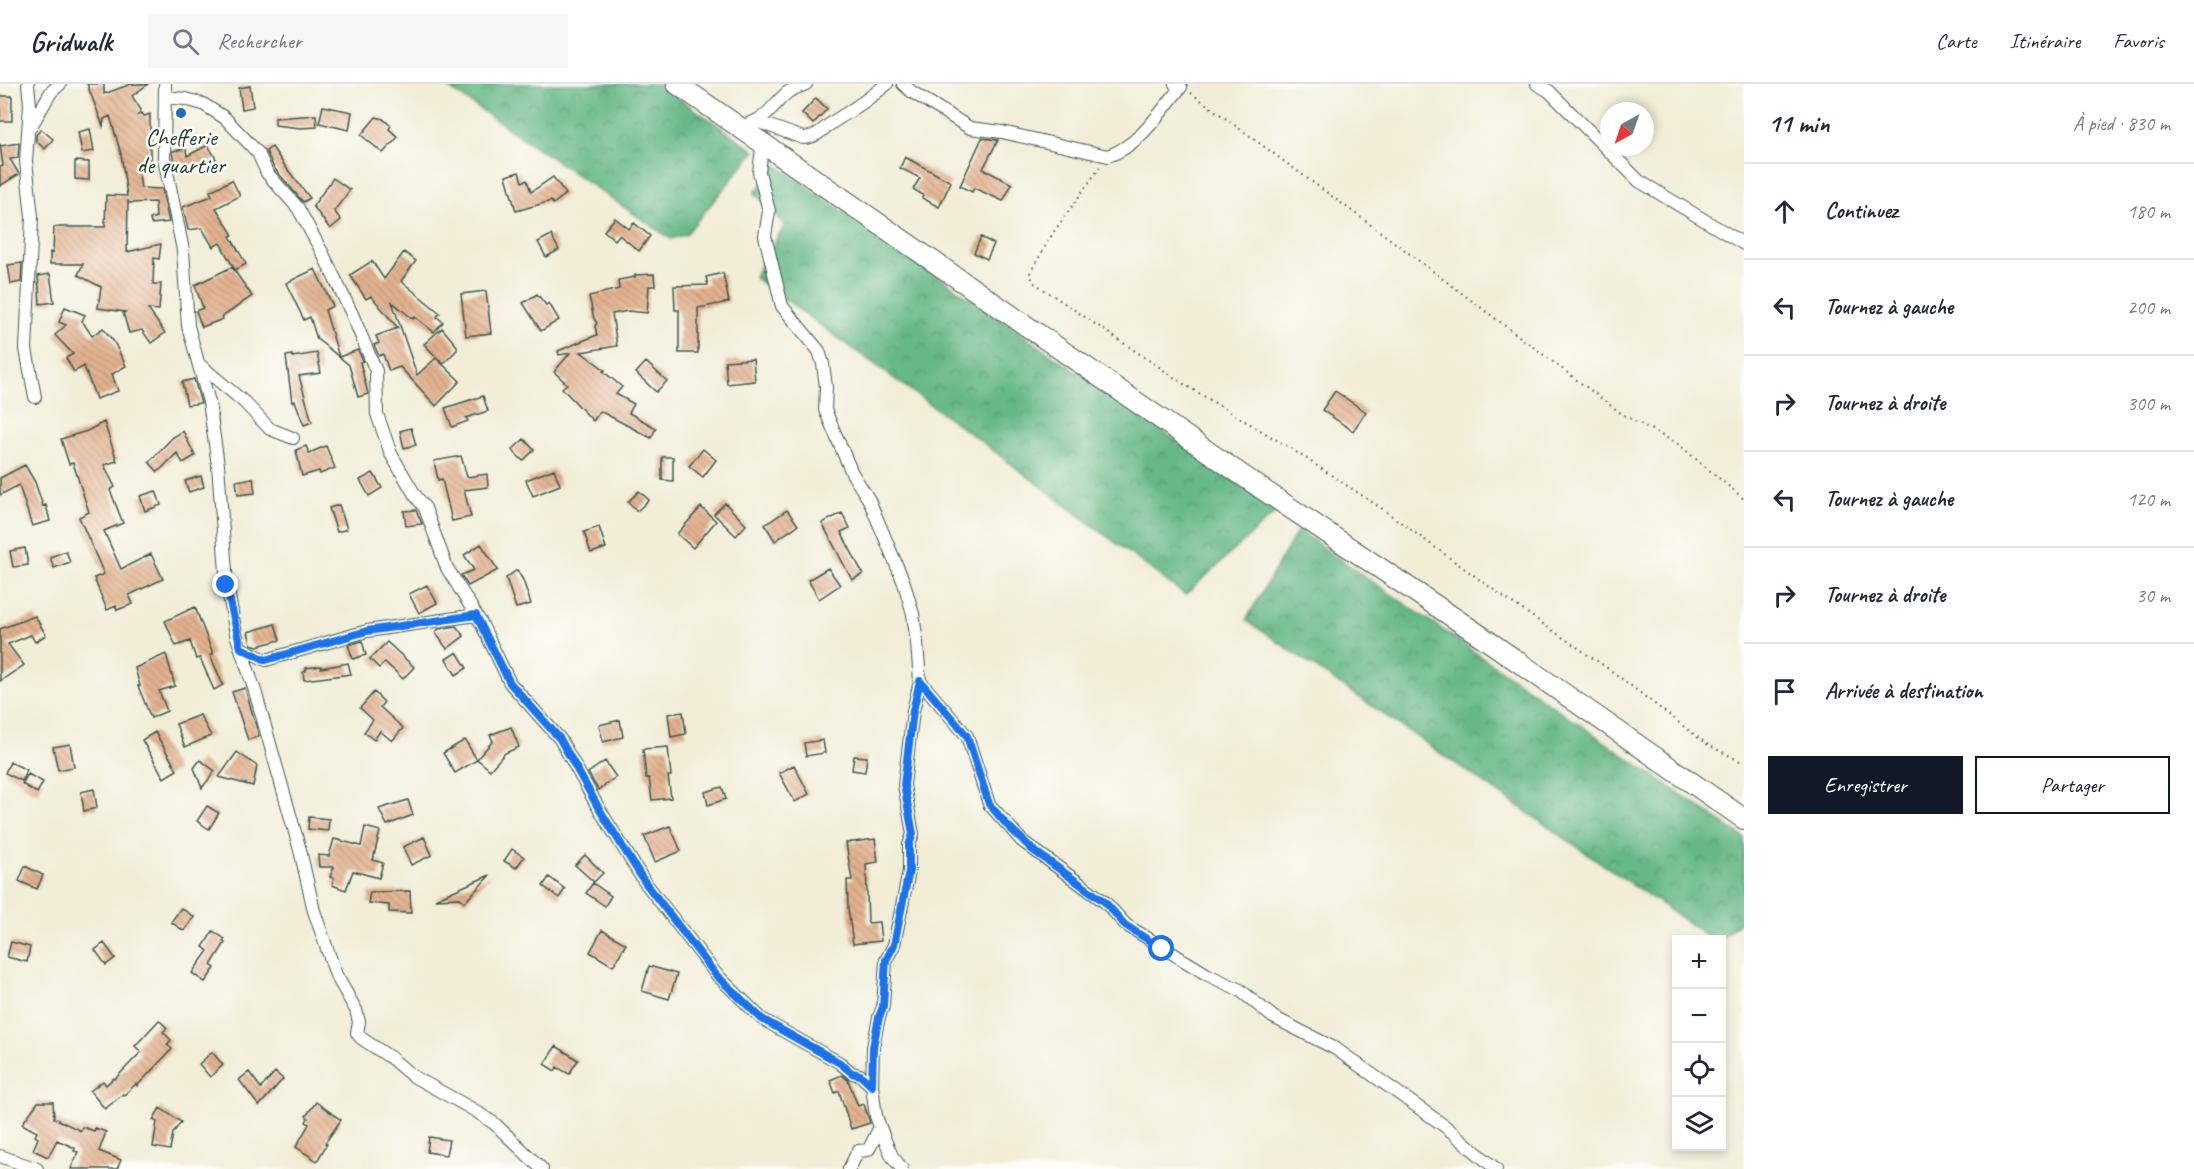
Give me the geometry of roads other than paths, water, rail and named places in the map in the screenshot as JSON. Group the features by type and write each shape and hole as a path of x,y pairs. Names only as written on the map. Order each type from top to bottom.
{"main road":[{"path":"677,84 751,129 1262,489 1481,636 1744,819"}],"street":[{"path":"28,84 30,105 26,161 32,217 26,349 35,397"},
{"path":"28,132 51,92 60,84"},
{"path":"751,129 789,88 806,84"},
{"path":"751,129 809,138 862,104 887,84"},
{"path":"903,84 970,128 1002,132 1108,156 1122,151 1140,136 1178,85"},
{"path":"1537,84 1550,91 1639,181 1744,244"},
{"path":"542,1169 495,1124 411,1076 391,1058 361,1038 357,1032 359,1022 356,1010 336,975 314,911 300,850 241,648 226,585 218,465 209,402 188,326 183,250 164,158 165,90 184,99 203,104 225,118 258,153 267,172 298,208 348,304 376,371 377,414 391,454 425,508 447,568 476,615 510,683 560,739 598,807 644,881 716,975 762,1019 840,1063 852,1073 860,1075 872,1086"},
{"path":"751,129 762,148 759,172 769,211 765,236 782,306 819,351 826,387 825,410 852,473 869,500 904,583 913,614 920,681 913,711 904,785 913,834 909,845 909,871 894,945 886,960 883,1007 873,1047 872,1086 876,1116 892,1156 902,1169"},
{"path":"200,365 244,402 270,429 293,438"},
{"path":"241,648 266,660 367,631 476,615"},
{"path":"920,681 967,736 989,804 1022,841 1105,902 1125,925 1208,975 1240,990 1273,1017 1336,1049 1446,1127 1496,1169"},
{"path":"849,1169 858,1151 868,1150 880,1127"},
{"path":"0,1156 38,1169"}],"place":[{"name":"Chefferie de quartier","path":"181,113"}]}
